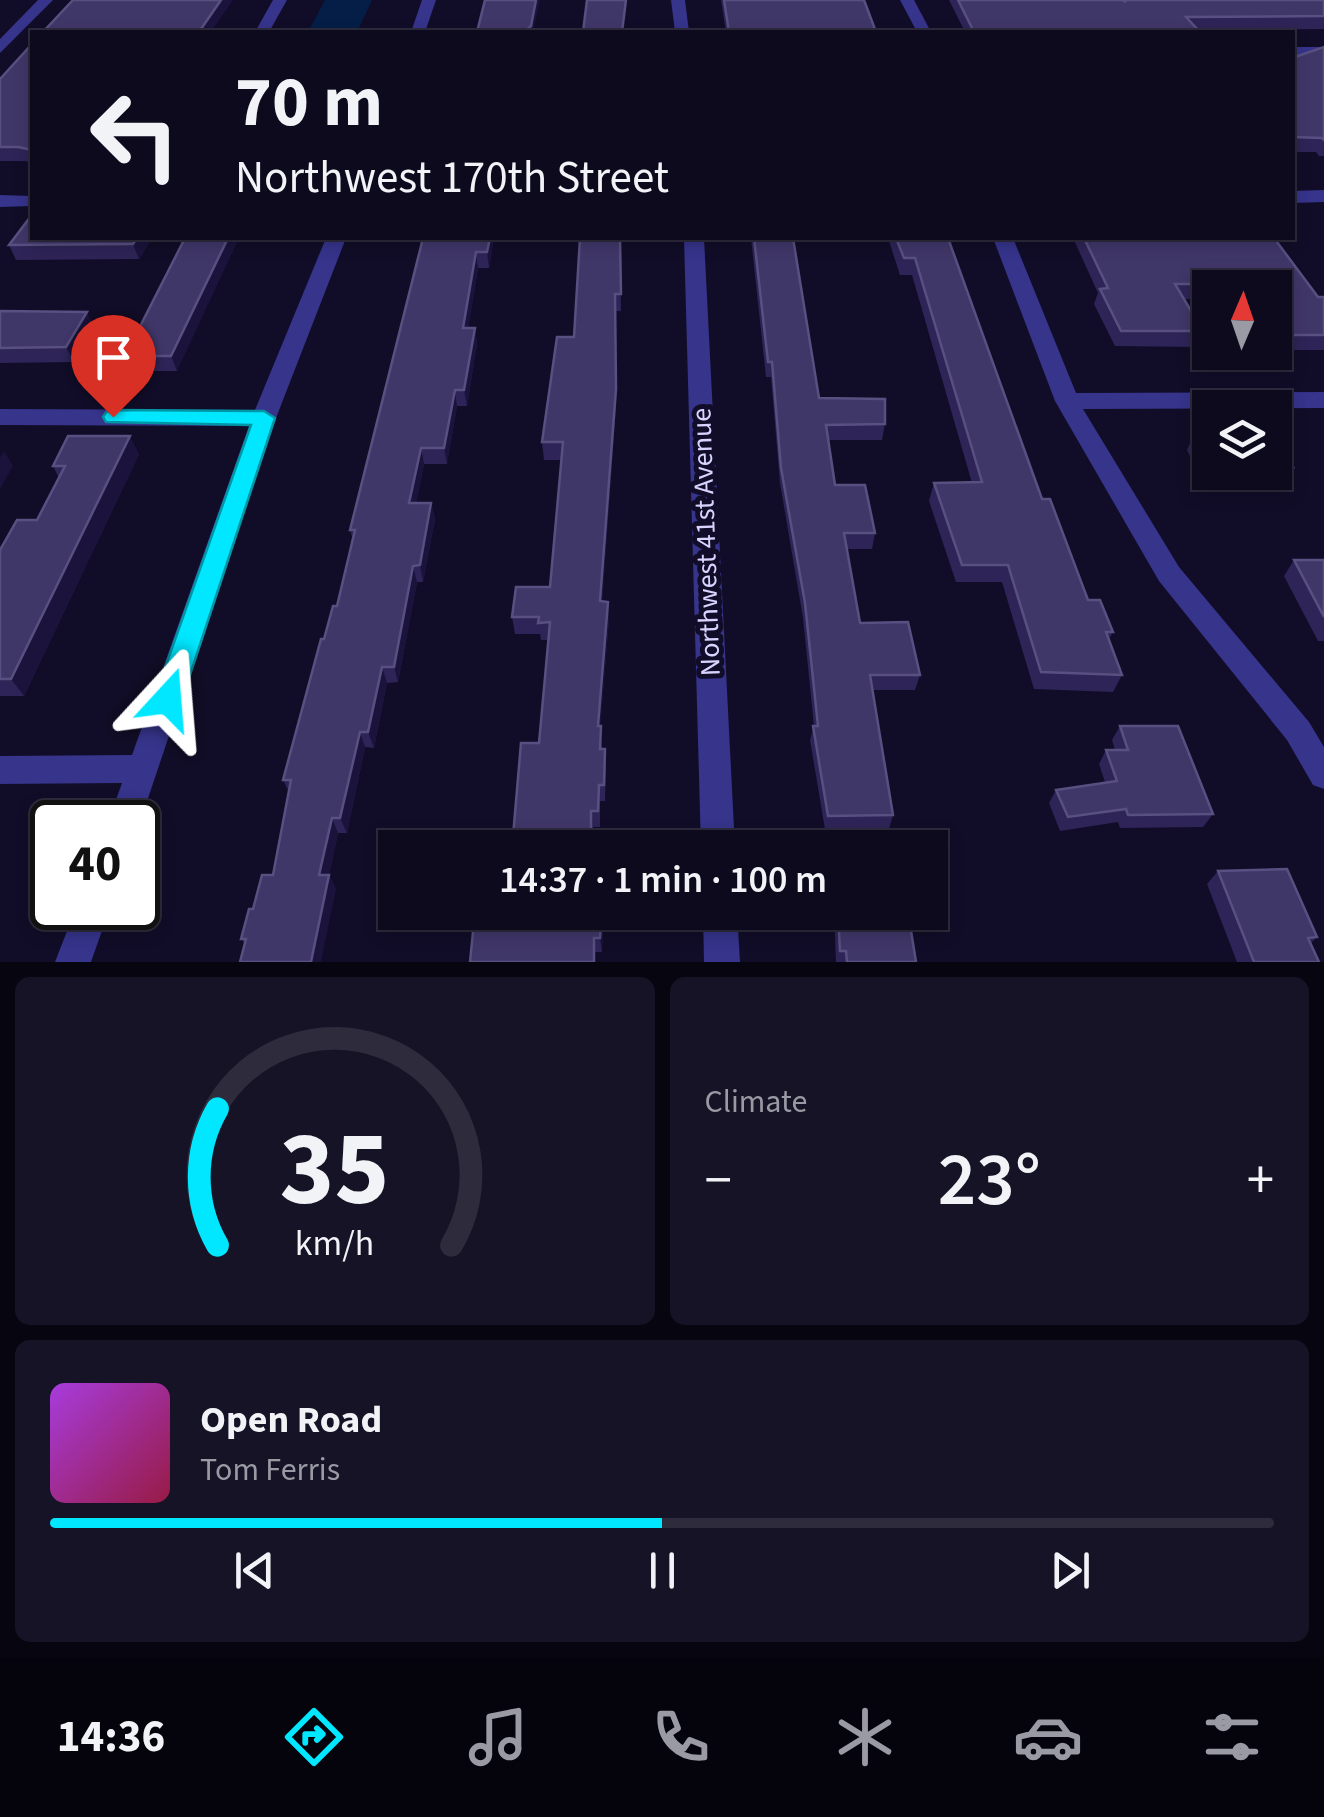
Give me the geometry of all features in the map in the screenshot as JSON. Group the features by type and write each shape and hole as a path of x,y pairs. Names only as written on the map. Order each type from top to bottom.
{"street":[{"path":"0,48 46,0"},
{"path":"263,30 280,0"},
{"path":"419,30 429,0"},
{"path":"678,0 682,30"},
{"path":"907,0 923,30"},
{"path":"1295,52 1324,52"},
{"path":"1295,197 1324,196"},
{"path":"0,202 30,201"},
{"path":"132,800 264,418 335,240"},
{"name":"Northwest 41st Avenue","path":"694,240 717,830"},
{"path":"1003,240 1067,401 1169,574 1311,731 1324,775"},
{"path":"1067,401 1324,400"},
{"path":"0,417 264,418"},
{"path":"0,770 144,769"},
{"path":"73,962 85,930"},
{"path":"721,930 722,962"}],"water":[{"path":"325,0 372,0 358,30 309,30"}],"building":[{"path":"73,0 221,0 200,30 45,30"},
{"path":"485,0 536,0 531,26 526,30 478,30"},
{"path":"587,0 626,0 622,30 583,30"},
{"path":"724,0 864,0 875,30 729,30"},
{"path":"958,0 1324,0 1324,16 1186,17 1198,30 973,30"},
{"path":"30,46 30,150 0,147 0,79"},
{"path":"1324,47 1324,140 1295,137 1295,57"},
{"path":"30,217 30,240 136,240 133,244 9,245"},
{"path":"184,240 227,240 171,356 125,356"},
{"path":"422,240 490,240 487,252 476,252 463,328 475,328 464,390 455,390 444,448 421,448 409,503 431,503 420,565 413,566 394,667 382,667 368,732 360,732 340,818 332,818 319,875 329,875 311,962 240,962 249,909 253,909 262,875 273,875 291,780 283,780 321,639 333,606 337,606 355,530 350,530"},
{"path":"580,240 620,240 621,294 615,294 616,389 600,601 608,602 598,726 600,749 605,749 604,785 599,785 598,811 591,811 591,830 514,830 521,743 539,743 550,622 538,623 539,617 512,617 516,587 550,587 563,442 542,442 557,337 574,337"},
{"path":"754,240 793,240 819,398 885,399 885,424 826,425 835,485 865,485 875,533 844,533 860,623 908,622 920,675 870,675 893,815 828,816 813,726 818,726 805,603 781,468 772,362 768,362"},
{"path":"897,240 949,240 1042,499 1050,499 1088,600 1100,600 1113,632 1106,632 1122,675 1041,672 1008,565 962,565 934,483 982,482 915,258 904,258"},
{"path":"1085,240 1275,240 1318,297 1324,297 1324,335 1292,335 1292,270 1192,270 1192,284 1175,284 1192,313 1192,331 1121,331 1100,289 1108,288"},
{"path":"0,311 87,312 66,347 0,348"},
{"path":"68,436 130,436 11,679 0,679 0,550 17,520 37,520 65,466 53,466"},
{"path":"1294,560 1324,560 1324,617"},
{"path":"1120,726 1178,726 1213,814 1128,815 1126,809 1068,817 1056,790 1117,781 1106,750 1128,750"},
{"path":"1287,869 1317,937 1308,938 1319,962 1254,962 1218,871"},
{"path":"473,930 601,930 600,938 594,938 594,962 470,962"},
{"path":"839,930 911,930 916,962 847,962 846,951 840,951"}],"route":[{"path":"113,417 264,418 168,699"}]}
